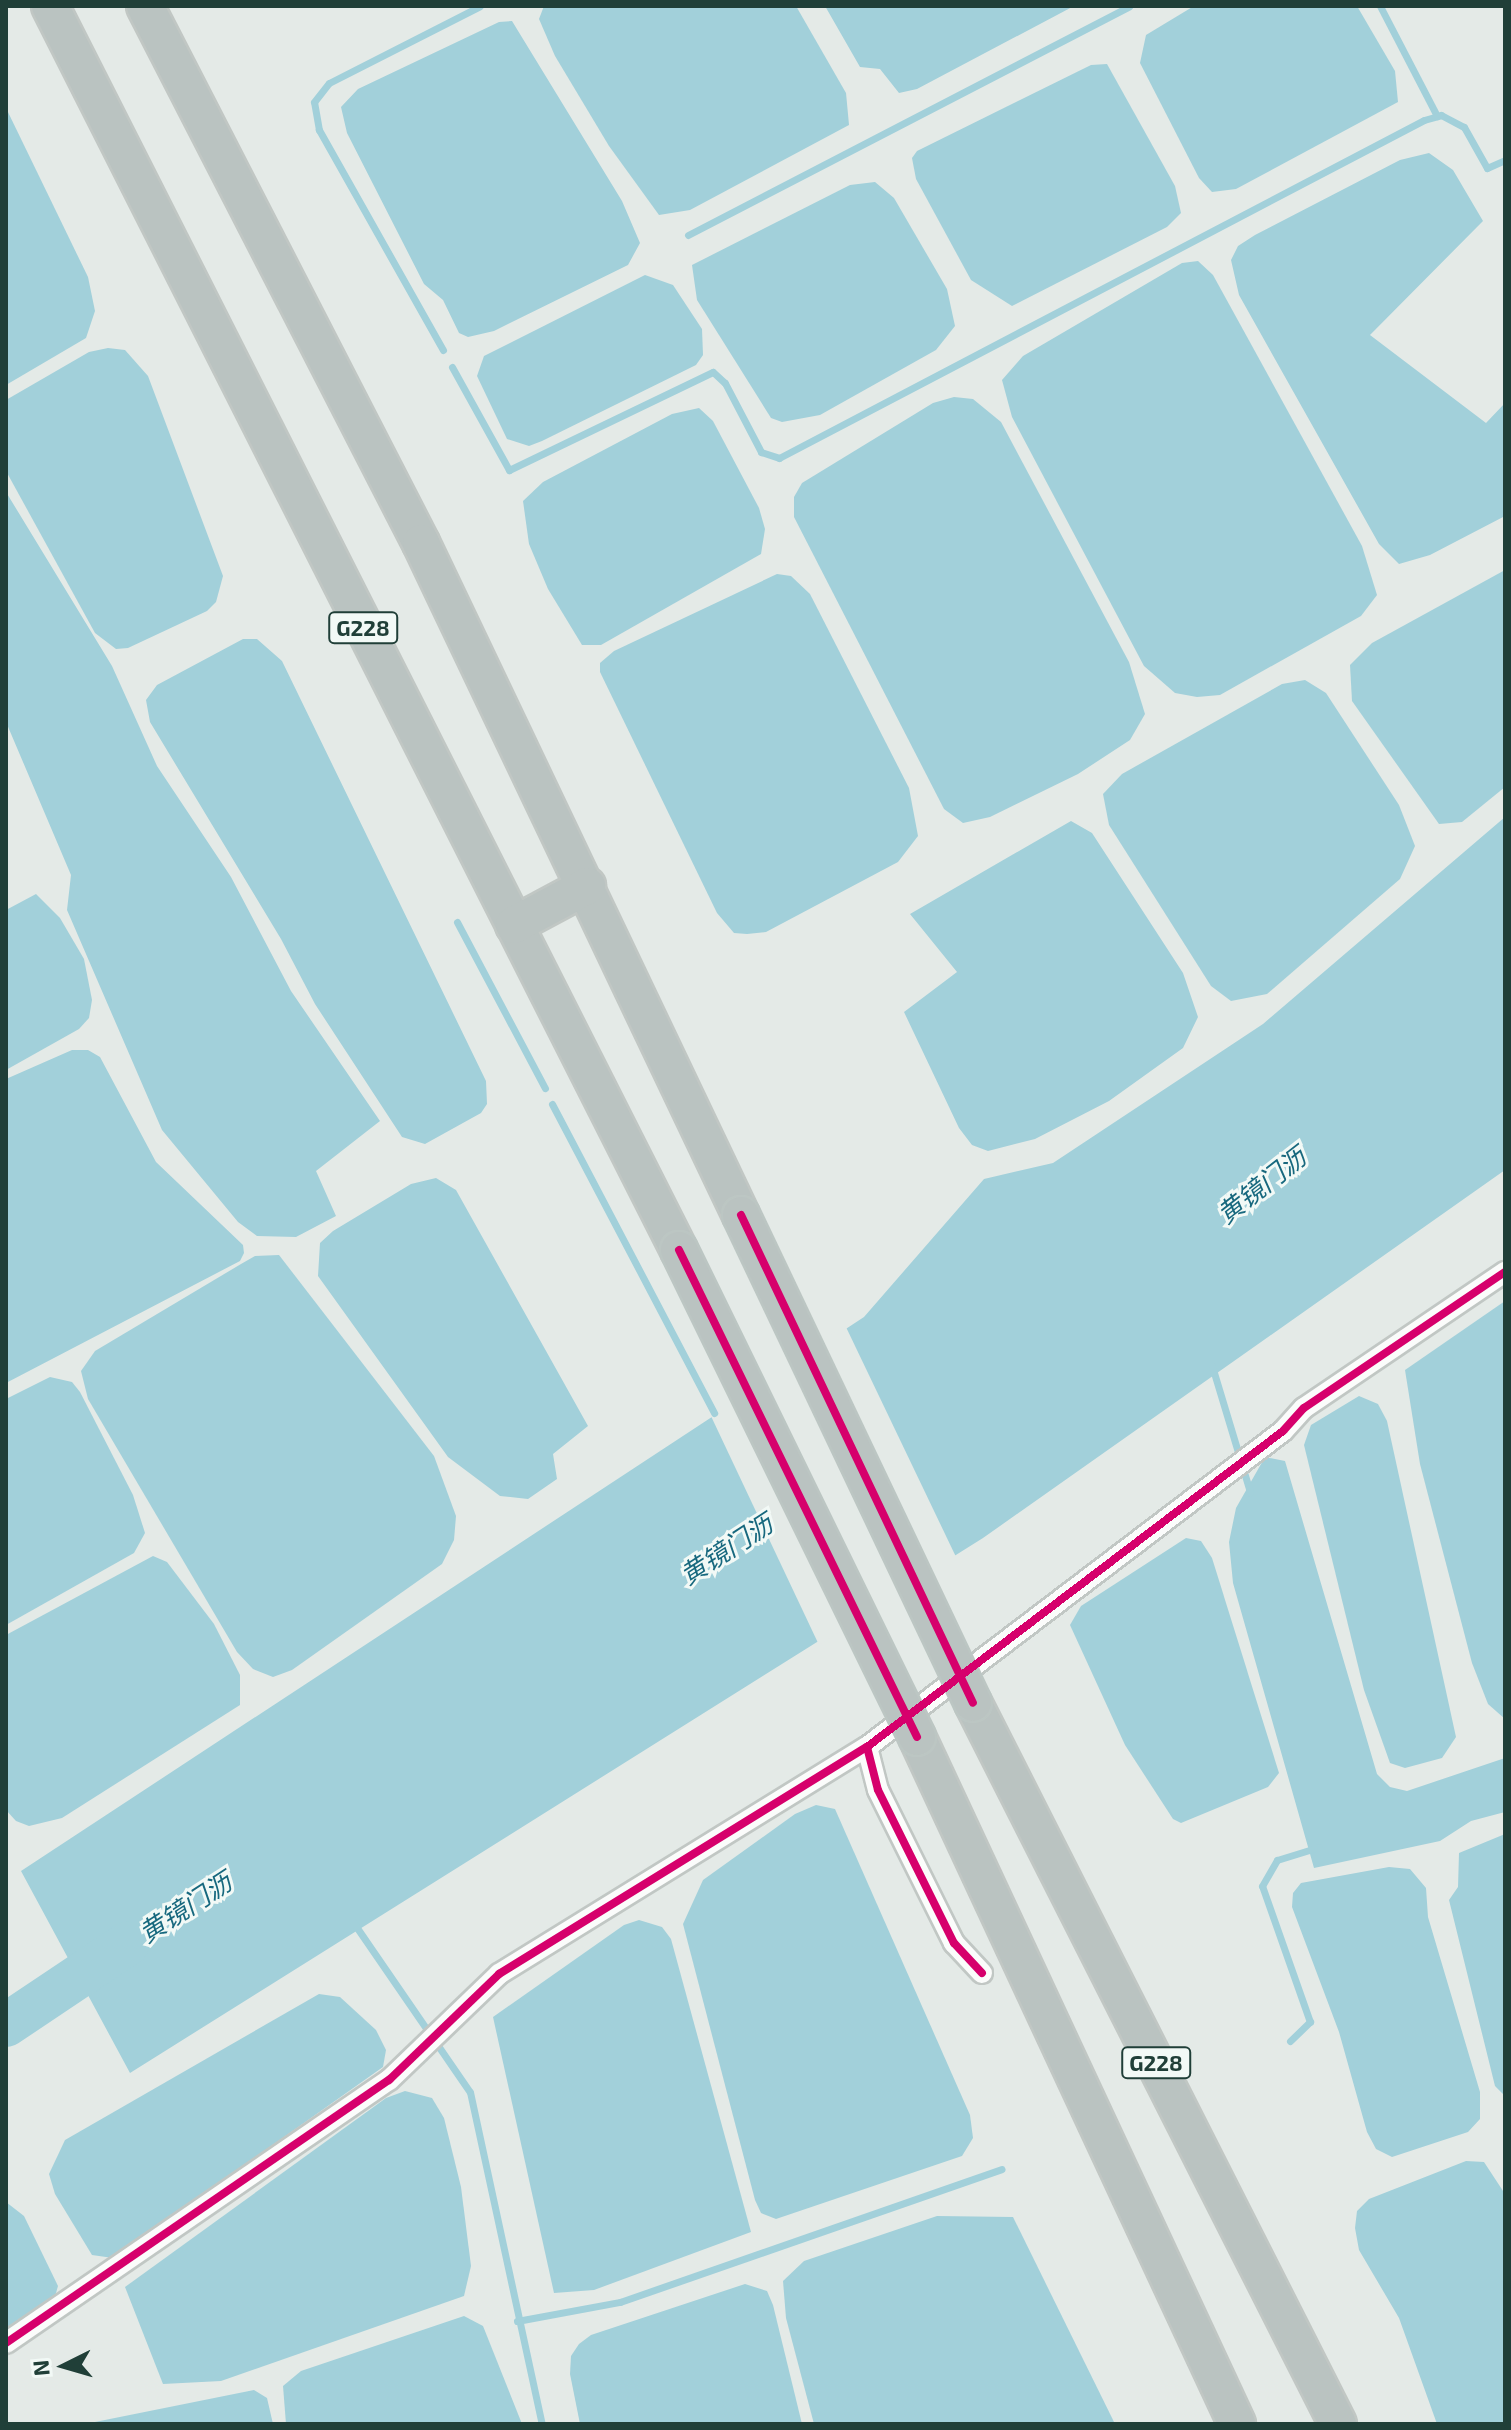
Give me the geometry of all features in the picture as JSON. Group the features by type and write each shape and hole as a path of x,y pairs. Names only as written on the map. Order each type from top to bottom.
{"highway":[{"name":"G228","path":"50,6 679,1250 917,1737 1237,2424"},
{"name":"G228","path":"145,6 421,543 587,886 973,1703 1338,2424"},
{"path":"514,925 587,886"}],"street":[{"path":"6,2343 389,2080 499,1974 867,1747 1283,1431 1304,1408 1505,1272"},
{"path":"867,1747 878,1790 954,1943 982,1973"}],"water":[{"path":"544,6 796,6 846,93 849,125 690,210 659,215 609,146 555,56 539,19"},
{"path":"825,6 1074,6 917,89 899,93 880,69 860,67"},
{"path":"1194,6 1357,6 1395,71 1398,102 1236,189 1212,192 1199,178 1140,63 1146,35"},
{"path":"512,21 622,201 640,243 628,265 494,331 468,337 459,333 443,300 424,284 347,133 341,107 358,89 499,22"},
{"path":"1107,64 1175,186 1181,213 1167,227 1012,306 971,280 916,179 912,158 917,151 1091,65"},
{"path":"6,108 88,277 95,311 86,338 6,385"},
{"path":"1429,153 1453,170 1483,221 1370,335 1486,423 1505,403 1505,516 1430,555 1399,564 1379,544 1239,295 1231,260 1238,246 1255,235 1400,160"},
{"path":"875,182 894,198 947,289 955,326 936,350 820,415 782,422 771,418 697,300 692,265 850,185"},
{"path":"1198,261 1213,275 1362,546 1377,595 1361,616 1220,695 1197,697 1175,693 1144,666 1012,417 1002,380 1023,356 1182,263"},
{"path":"645,275 673,285 702,329 703,355 696,365 542,441 529,446 507,439 477,376 484,356"},
{"path":"108,348 125,350 148,376 223,576 216,602 207,611 128,648 116,649 95,633 6,471 6,400 89,352"},
{"path":"954,397 973,399 1001,422 1129,662 1145,714 1130,740 1078,774 990,817 963,823 944,809 794,517 794,497 802,483 933,403"},
{"path":"699,408 713,421 759,508 765,529 761,554 601,645 582,645 548,589 529,544 523,501 543,482 672,414"},
{"path":"6,492 112,666 157,766 231,877 291,991 380,1121 316,1171 336,1216 296,1237 257,1236 238,1222 162,1130 67,910 71,875 6,722"},
{"path":"1505,570 1505,787 1462,822 1439,824 1352,701 1350,665 1372,643"},
{"path":"777,574 791,576 810,594 909,788 918,836 898,862 766,932 734,933 717,913 600,672 600,663 614,651"},
{"path":"243,639 257,639 282,661 486,1081 487,1104 481,1113 425,1144 402,1137 315,1004 281,939 150,722 146,700 157,685"},
{"path":"1305,680 1326,693 1399,805 1415,846 1400,879 1267,994 1231,1001 1211,986 1109,825 1103,794 1122,774 1282,684"},
{"path":"1505,817 1505,1170 983,1538 130,2073 21,1871 864,1317 984,1179 1053,1163 1263,1024"},
{"path":"1071,821 1092,833 1183,973 1198,1017 1183,1048 1109,1101 1035,1139 988,1151 972,1145 959,1128 904,1012 957,972 910,914"},
{"path":"36,894 60,918 84,959 92,1000 89,1018 79,1029 6,1070 6,910"},
{"path":"72,1050 88,1050 100,1057 156,1162 243,1245 244,1253 240,1261 6,1383 6,1079"},
{"path":"436,1178 456,1190 588,1426 553,1454 557,1479 528,1499 500,1496 448,1457 318,1276 320,1243 333,1231 411,1184"},
{"path":"279,1255 434,1456 456,1516 454,1540 442,1564 292,1670 273,1677 253,1669 237,1652 88,1399 81,1371 95,1351 241,1264 255,1256"},
{"path":"1505,1301 1505,1719 1488,1704 1472,1663 1420,1464 1405,1370"},
{"path":"50,1377 72,1382 80,1392 133,1495 145,1533 134,1553 6,1625 6,1399"},
{"path":"1359,1396 1378,1404 1387,1421 1456,1737 1442,1758 1405,1768 1390,1763 1364,1690 1304,1445 1311,1425"},
{"path":"1265,1457 1285,1461 1377,1774 1390,1787 1407,1791 1505,1758 1505,1812 1471,1821 1440,1841 1314,1868 1233,1583 1229,1542 1236,1508"},
{"path":"1186,1538 1201,1541 1212,1558 1279,1773 1268,1787 1181,1823 1173,1819 1125,1745 1070,1625 1081,1606"},
{"path":"153,1556 167,1562 214,1624 240,1675 240,1705 62,1818 29,1826 16,1821 6,1810 6,1635"},
{"path":"816,1805 835,1809 970,2115 973,2138 962,2156 776,2219 761,2213 755,2200 683,1924 703,1880 795,1814"},
{"path":"1505,1834 1505,2096 1495,2086 1449,1900 1458,1887 1459,1853"},
{"path":"1389,1867 1410,1869 1426,1888 1428,1917 1480,2092 1480,2119 1468,2132 1392,2157 1376,2149 1367,2132 1339,2032 1292,1907 1293,1893 1301,1883"},
{"path":"639,1920 662,1927 671,1939 751,2232 594,2290 554,2293 493,2017 624,1925"},
{"path":"319,1994 340,1997 376,2030 386,2050 383,2067 113,2258 92,2255 55,2194 49,2174 65,2140"},
{"path":"405,2091 432,2098 444,2118 461,2187 471,2266 464,2296 221,2381 163,2384 125,2287 386,2098"},
{"path":"1466,2161 1484,2162 1505,2194 1505,2424 1437,2424 1399,2318 1359,2250 1355,2228 1357,2211 1369,2199"},
{"path":"6,2202 24,2216 58,2286 54,2300 6,2332"},
{"path":"937,2216 1013,2217 1115,2424 814,2424 786,2318 783,2281 804,2261"},
{"path":"745,2284 767,2291 773,2305 802,2424 580,2424 570,2374 571,2356 579,2344 591,2335"},
{"path":"464,2316 483,2326 522,2424 286,2424 283,2386 301,2371"},
{"path":"254,2390 267,2398 273,2424 85,2424"}],"pier":[{"path":"845,1325 957,1559 819,1645 710,1414"}],"waterway":[{"path":"443,350 319,130 314,102 329,83 480,6"},
{"path":"688,235 1129,6"},
{"path":"1380,6 1437,116"},
{"path":"452,367 509,470 713,372 725,383 761,452 779,458 1424,120 1441,115 1464,127 1487,168 1505,160"},
{"path":"457,922 545,1088"},
{"path":"552,1104 714,1413"},
{"path":"1212,1366 1250,1492"},
{"path":"1290,2041 1310,2022 1262,1886 1277,1860 1319,1847"},
{"path":"353,1922 470,2092 542,2424"},
{"name":"黄镜门沥","path":"6,2025 127,1944"},
{"path":"517,2321 620,2302 1002,2169"}],"cycle path":[{"path":"741,1215 973,1703"},
{"path":"679,1250 917,1737"},
{"path":"867,1747 1283,1431 1304,1408 1505,1272"},
{"path":"6,2343 389,2080 499,1974 867,1747 878,1790 954,1943 982,1973"}]}
